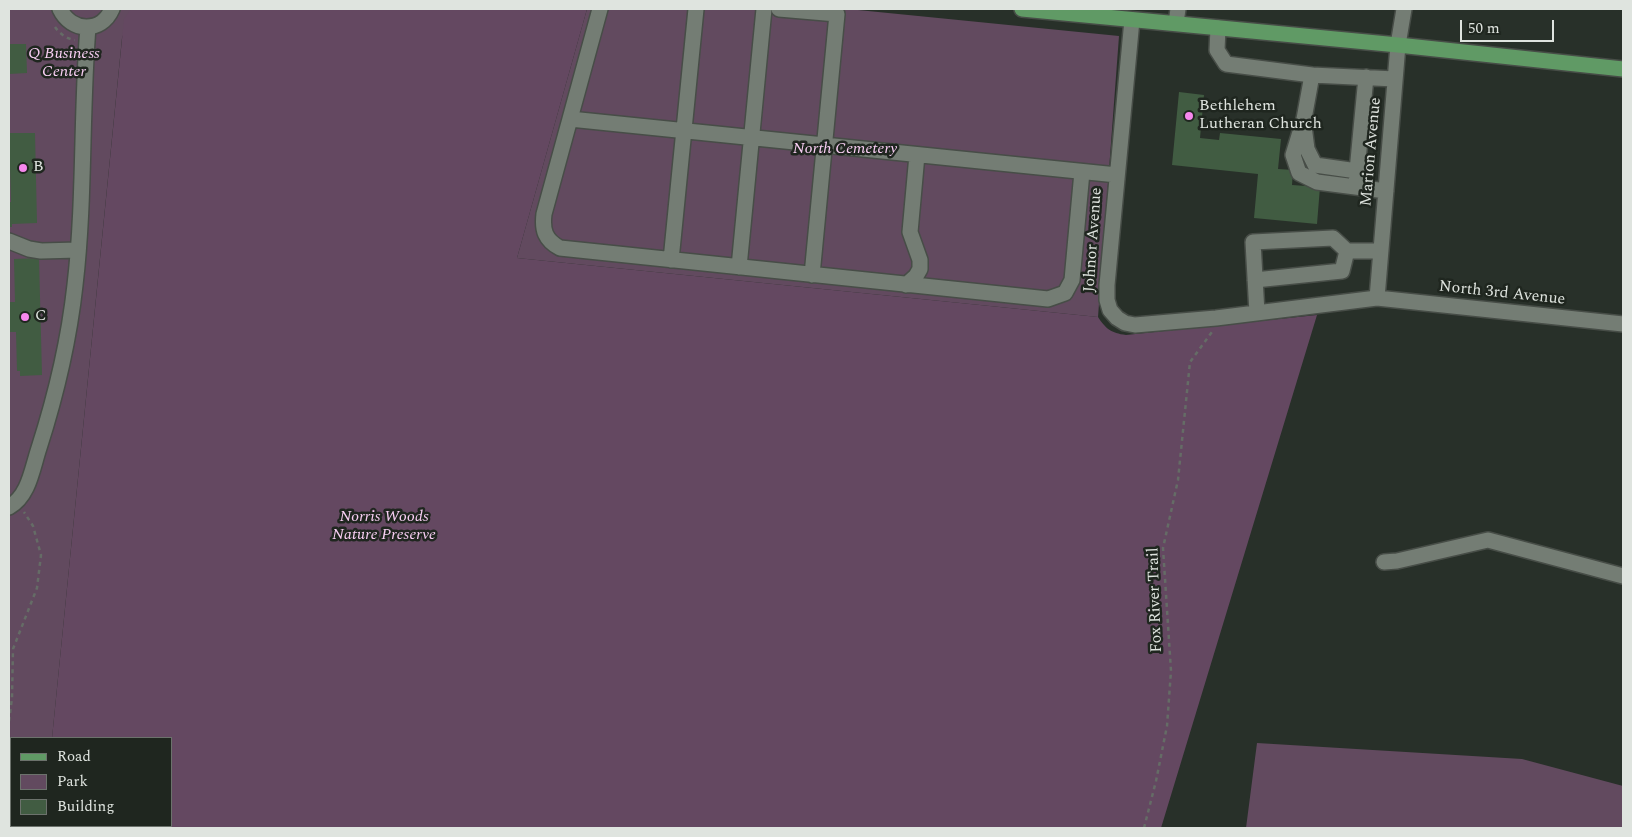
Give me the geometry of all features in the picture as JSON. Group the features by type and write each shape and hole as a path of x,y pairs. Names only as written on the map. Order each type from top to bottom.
{"main road":[{"path":"1022,9 1085,12 1132,20 1177,16 1218,28 1623,68"}],"street":[{"path":"60,9 70,22 78,26 88,27 104,21 112,9"},
{"path":"600,9 544,214 543,228 548,240 560,248 1040,299 1054,298 1065,293 1072,280 1082,172"},
{"path":"671,260 696,9"},
{"path":"739,267 764,9"},
{"path":"780,9 836,14 812,275"},
{"name":"Marion Avenue","path":"1377,298 1398,45 1404,9"},
{"name":"Johnor Avenue","path":"1132,20 1106,300 1110,310 1117,318 1125,323 1135,324 1216,318 1377,298"},
{"path":"13,504 26,489 48,419 66,343 75,286 88,27"},
{"path":"1218,28 1217,50 1226,64 1312,74 1395,79"},
{"path":"1312,74 1304,119 1293,155 1299,173 1317,182 1386,191"},
{"path":"1356,187 1366,77"},
{"path":"570,119 1117,175"},
{"path":"1304,119 1307,149 1315,165 1357,171"},
{"path":"906,285 916,276 920,269 920,260 910,232 917,155"},
{"path":"1257,313 1253,242 1333,238 1347,251 1381,251"},
{"path":"9,241 29,249 78,250"},
{"path":"1255,280 1342,271 1347,251"},
{"name":"North 3rd Avenue","path":"1377,298 1623,324"},
{"path":"1384,562 1397,561 1488,540 1623,576"}],"path":[{"name":"Fox River Trail","path":"1144,828 1167,726 1171,671 1163,548 1178,480 1190,362 1212,332 1216,318"},
{"path":"9,721 12,698 10,674 13,650 37,588 41,555 33,526 13,504"}],"green space":[{"name":"Q Business Center","path":"9,9 132,9 122,38 52,737 10,737 10,827 43,828 9,828"},
{"name":"Norris Woods Nature Preserve","path":"131,9 587,9 517,258 1098,317 1109,330 1126,335 1317,315 1161,828 43,828 172,827 172,737 52,737 124,19"},
{"name":"North Cemetery","path":"587,9 848,9 1119,36 1098,317 517,258"},
{"path":"1257,743 1522,759 1623,786 1623,828 1246,828"}],"building":[{"path":"9,44 26,44 27,73 9,74"},
{"path":"1179,92 1204,95 1200,138 1219,140 1220,133 1281,139 1278,169 1293,170 1292,185 1320,187 1317,224 1254,218 1258,174 1172,165"},
{"name":"B","path":"9,133 35,133 37,223 12,224 12,227 9,227 9,202 11,202"},
{"name":"C","path":"39,258 42,375 20,376 20,371 17,371 16,332 9,332 9,302 15,302 14,259"}],"place":[{"name":"Bethlehem Lutheran Church","path":"1189,116"},
{"name":"B","path":"23,168"},
{"name":"C","path":"25,317"}]}
